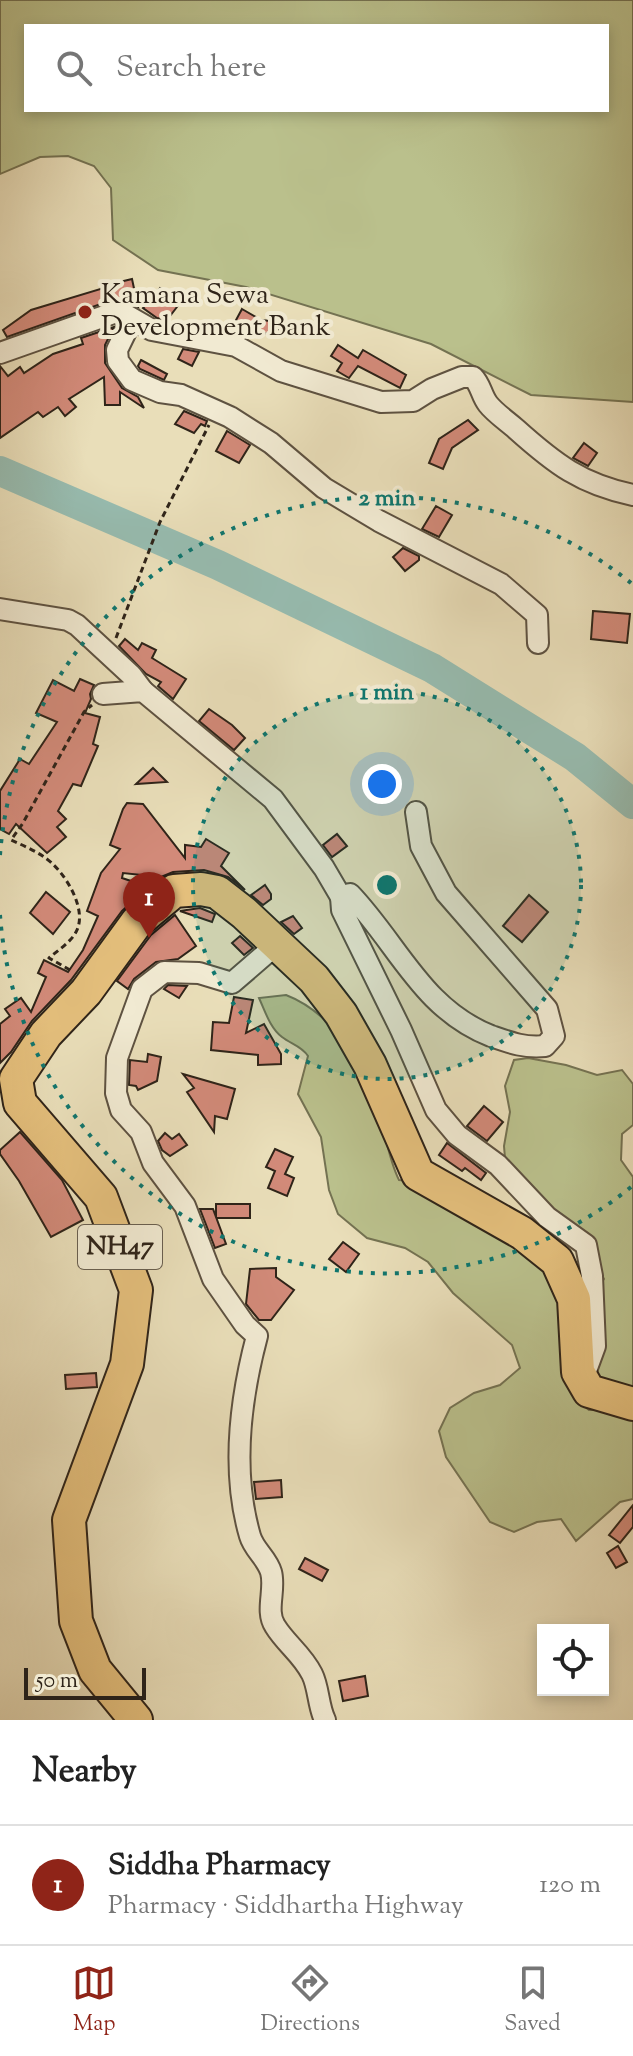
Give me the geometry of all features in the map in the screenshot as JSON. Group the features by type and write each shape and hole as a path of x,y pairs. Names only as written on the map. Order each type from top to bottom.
{"highway":[{"name":"NH47","path":"136,1720 95,1670 76,1621 69,1520 127,1364 136,1290 101,1197 20,1103 16,1079 46,1034 93,983 137,922 174,891 201,889 217,892 314,979 351,1029 379,1083 418,1174 522,1233 557,1261 574,1299 578,1372 583,1380"},
{"path":"583,1380 589,1391 633,1404"}],"street":[{"path":"0,353 119,311 152,330 236,346 281,371 381,402 413,401 432,389 462,377 473,377 480,384 487,403 539,449 578,477 602,488 633,495"},
{"path":"132,319 117,350 118,361 132,380 160,392 181,395 230,417 271,443 324,488 379,521 501,584 537,615 538,643"},
{"path":"0,609 53,617 77,625 131,675 143,691 273,799 316,856 341,897 342,910 436,1110 457,1135 498,1165 547,1217 586,1245 592,1276 595,1346 583,1380"},
{"path":"103,694 143,691"},
{"path":"341,897 350,894 439,1005 476,1030 523,1048 545,1046 554,1036 547,1009 446,893 421,846 416,812"},
{"path":"276,945 232,983 199,973 164,972 142,989 117,1058 116,1093 121,1110 141,1132 153,1163 185,1206 213,1279 245,1325 257,1336 245,1386 241,1423 243,1505 253,1548 269,1566 272,1576 272,1623 304,1658 316,1680 325,1720"}],"path":[{"path":"115,642 160,522 211,420"},
{"path":"93,983 49,958 77,932 79,914 74,896 61,874 46,858 11,840 84,712 103,694"}],"green space":[{"path":"0,0 633,0 633,402 531,395 431,344 246,287 158,270 113,240 111,188 94,166 68,156 40,157 0,174"},
{"path":"286,995 316,1012 353,1053 370,1086 399,1180 412,1181 526,1244 563,1297 584,1406 589,1410 633,1410 633,1499 620,1502 576,1541 561,1519 537,1522 514,1532 490,1522 446,1457 439,1431 450,1408 474,1393 500,1385 520,1368 512,1345 453,1293 428,1262 405,1248 367,1238 338,1214 329,1190 321,1137 298,1094 308,1056 278,1033 259,998"},
{"path":"528,1058 597,1075 622,1070 633,1084 633,1125 622,1134 621,1160 633,1177 633,1393 604,1386 586,1358 581,1312 604,1279 594,1262 505,1158 510,1112 505,1086 514,1060"}],"building":[{"path":"132,279 138,307 125,299 115,299 7,337 3,330 31,310"},
{"path":"160,288 180,303 167,320 157,318 143,308"},
{"path":"242,309 261,320 280,322 278,335 257,332 236,320"},
{"path":"114,327 105,345 105,363 122,388 138,397 144,408 120,392 120,405 105,405 104,377 69,399 76,407 65,416 58,407 43,417 38,412 0,438 0,366 8,376 20,367 24,373 53,354 83,344 81,338"},
{"path":"338,345 358,358 363,350 406,375 400,388 358,366 349,378 337,371 342,363 331,356"},
{"path":"183,349 199,352 192,366 178,359"},
{"path":"141,360 167,374 164,380 140,369"},
{"path":"184,411 207,421 205,426 201,424 194,433 175,424"},
{"path":"468,420 478,430 452,448 443,469 429,463 439,439"},
{"path":"227,431 250,445 239,463 216,451"},
{"path":"584,443 597,453 588,466 573,458"},
{"path":"436,506 452,515 439,537 422,529"},
{"path":"403,548 419,556 419,560 405,571 393,557"},
{"path":"593,611 630,614 627,643 591,639"},
{"path":"125,639 138,650 142,643 156,650 152,658 186,679 173,699 158,686 161,682 146,674 119,646"},
{"path":"80,679 94,685 85,713 100,717 93,744 98,746 81,786 73,784 58,811 66,819 57,827 66,837 47,853 16,824 9,834 0,829 0,791 20,759 29,764 57,722 36,713 53,680 74,691"},
{"path":"209,709 245,738 234,750 199,721"},
{"path":"153,768 167,782 136,784"},
{"path":"127,803 143,804 185,858 185,845 201,847 206,839 229,853 221,866 245,890 228,877 204,870 173,872 161,877 123,873 122,878 149,887 122,911 71,980 32,1021 0,1063 0,1024 10,1016 5,1009 21,998 31,1012 46,977 38,973 44,960 68,972 83,950 98,916 87,911 101,873 120,849 110,845"},
{"path":"337,834 347,846 332,857 323,845"},
{"path":"265,885 271,899 263,905 251,895"},
{"path":"46,892 70,912 53,934 30,913"},
{"path":"529,895 548,912 522,942 503,926"},
{"path":"200,908 215,914 212,922 180,911"},
{"path":"175,915 196,946 178,959 156,962 134,979 128,989 117,981 151,935"},
{"path":"293,916 302,928 294,934 281,922"},
{"path":"240,936 253,948 244,955 232,943"},
{"path":"168,985 187,986 179,998 164,989"},
{"path":"234,997 253,1000 246,1033 264,1024 281,1054 281,1064 258,1065 258,1055 211,1050 213,1022 229,1023"},
{"path":"148,1054 161,1057 157,1081 138,1090 136,1086 129,1085 130,1060 147,1062"},
{"path":"183,1074 235,1089 227,1119 215,1116 214,1132 187,1092 194,1088"},
{"path":"484,1106 503,1122 487,1141 467,1126"},
{"path":"20,1132 62,1180 83,1220 51,1237 0,1154 0,1150"},
{"path":"165,1133 172,1139 179,1134 187,1145 170,1156 162,1150 158,1141"},
{"path":"447,1143 486,1173 481,1180 439,1155"},
{"path":"275,1149 293,1157 285,1174 294,1178 287,1196 268,1188 275,1171 266,1167"},
{"path":"216,1204 250,1204 250,1218 216,1218"},
{"path":"200,1209 213,1209 226,1244 215,1248"},
{"path":"343,1242 359,1254 346,1272 329,1259"},
{"path":"276,1268 276,1277 294,1290 271,1320 259,1320 246,1304 250,1269"},
{"path":"96,1373 97,1387 66,1389 65,1375"},
{"path":"281,1480 282,1497 256,1499 254,1482"},
{"path":"633,1505 633,1527 620,1543 609,1535"},
{"path":"618,1546 627,1562 616,1568 607,1553"},
{"path":"305,1558 328,1570 322,1581 299,1569"},
{"path":"365,1676 368,1696 343,1701 339,1681"}],"waterway":[{"path":"0,471 218,565 432,668 575,757 633,804"}],"place":[{"name":"Kamana Sewa Development Bank","path":"85,312"},
{"name":"Siddha Pharmacy","path":"149,938"}]}
